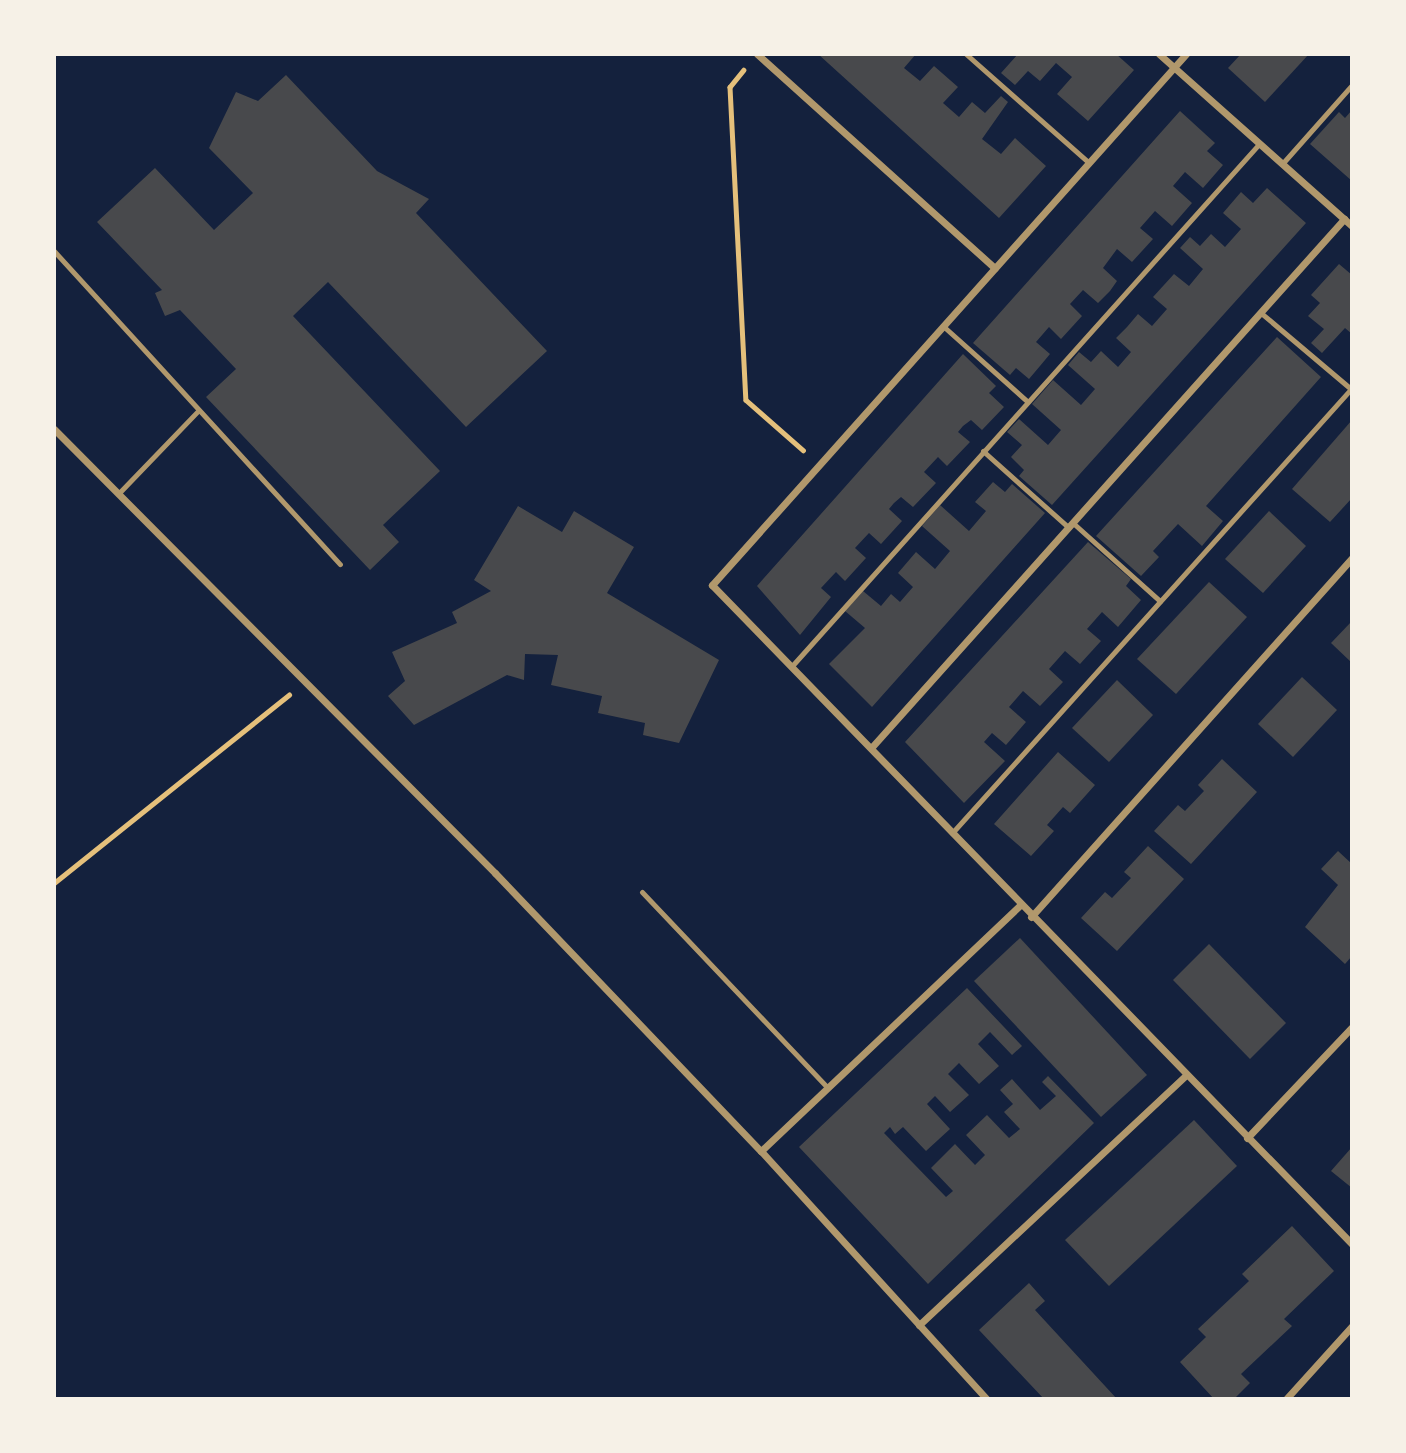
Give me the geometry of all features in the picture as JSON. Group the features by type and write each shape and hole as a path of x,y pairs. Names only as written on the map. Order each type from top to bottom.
{"street":[{"path":"757,54 995,268"},
{"path":"1159,54 1352,226"},
{"path":"1186,54 712,584 1185,1076 1352,1244"},
{"path":"871,748 1344,219"},
{"path":"54,429 305,680 761,1151 987,1399"},
{"path":"1031,917 1352,558"},
{"path":"761,1151 1020,905"},
{"path":"1247,1138 1352,1027"},
{"path":"919,1325 1185,1076"},
{"path":"1286,1399 1352,1326"}],"lane":[{"path":"966,54 1089,163"},
{"path":"1282,164 1352,85"},
{"path":"791,667 1259,144"},
{"path":"54,251 340,564"},
{"path":"952,833 1351,389 1261,313"},
{"path":"943,326 1027,401"},
{"path":"118,494 198,411"},
{"path":"983,452 1160,601"},
{"path":"642,892 827,1086"}],"path":[{"path":"757,54 730,87 746,400 819,465"},
{"path":"54,883 305,680"}],"building":[{"path":"818,54 916,54 904,68 920,81 934,66 958,87 943,103 959,117 972,102 985,113 1001,96 1008,102 982,139 1001,154 1015,138 1046,166 999,218"},
{"path":"1018,54 1116,54 1134,70 1088,121 1057,94 1072,77 1056,63 1040,81 1028,71 1015,85 1001,73"},
{"path":"1241,54 1309,54 1265,102 1228,68"},
{"path":"286,75 377,171 429,199 416,213 547,351 466,427 328,282 293,316 440,471 383,525 399,542 370,570 206,397 236,369 180,310 165,316 155,293 162,290 97,222 155,168 214,230 253,193 209,148 236,92 258,101"},
{"path":"1352,110 1352,181 1310,144 1339,112 1345,118"},
{"path":"1180,111 1215,143 1207,151 1223,165 1203,188 1185,172 1173,186 1192,203 1172,226 1155,211 1140,228 1153,239 1132,262 1117,249 1103,268 1117,281 1110,291 1098,303 1083,290 1070,304 1082,316 1061,339 1049,327 1036,342 1050,354 1029,379 1016,368 1010,375 973,343"},
{"path":"1267,188 1306,223 1052,505 1019,476 1024,470 1011,457 1022,445 1007,432 1019,419 1048,445 1061,430 1032,404 1053,380 1081,405 1095,389 1068,365 1079,352 1091,362 1101,351 1118,367 1131,352 1116,338 1138,314 1152,326 1167,309 1153,297 1174,274 1189,286 1203,269 1180,248 1190,237 1200,246 1211,234 1225,247 1241,229 1223,213 1241,192 1253,203"},
{"path":"1339,264 1352,275 1352,334 1345,328 1322,353 1311,343 1324,329 1308,316 1320,303 1311,295"},
{"path":"1277,337 1321,377 1206,506 1223,521 1202,546 1178,524 1153,551 1159,557 1141,576 1096,536"},
{"path":"963,354 996,386 989,393 1004,407 982,430 971,420 963,426 958,432 970,442 947,466 938,457 924,472 936,483 913,507 901,497 894,503 889,509 902,521 881,544 869,533 855,548 866,558 845,581 836,572 821,588 831,597 800,635 757,586"},
{"path":"1352,420 1352,498 1330,522 1292,489"},
{"path":"993,482 1005,492 1012,484 1045,513 872,707 829,664 865,628 845,611 863,591 881,606 891,594 900,602 913,587 898,573 916,552 935,569 950,551 922,526 940,505 969,531 986,511 975,502"},
{"path":"518,506 562,532 574,511 634,547 607,593 719,660 679,743 643,735 645,723 598,713 602,696 551,685 558,655 525,654 524,680 507,675 414,725 388,696 405,681 392,652 457,623 452,612 491,591 474,580"},
{"path":"1269,511 1306,546 1263,593 1225,559"},
{"path":"1088,542 1131,579 1126,586 1141,600 1118,627 1102,612 1087,629 1101,641 1080,664 1065,651 1049,669 1063,682 1040,706 1023,691 1009,707 1026,722 1006,745 992,733 984,742 1005,761 964,803 905,742"},
{"path":"1209,582 1247,617 1176,694 1137,659"},
{"path":"1352,621 1352,663 1331,643"},
{"path":"1302,677 1337,710 1293,757 1258,724"},
{"path":"1117,680 1153,715 1109,762 1072,728"},
{"path":"1058,752 1095,785 1070,813 1063,807 1047,825 1054,831 1031,856 994,824"},
{"path":"1222,759 1257,792 1191,864 1154,831 1178,805 1185,811 1204,791 1198,785"},
{"path":"1148,846 1184,879 1117,951 1081,918 1105,892 1112,898 1131,878 1124,872"},
{"path":"1338,851 1352,864 1352,956 1345,964 1305,927 1338,885 1321,869"},
{"path":"1020,938 1147,1075 1101,1117 974,981"},
{"path":"1209,944 1286,1023 1250,1059 1173,980"},
{"path":"967,988 1022,1046 1012,1055 990,1032 978,1044 999,1066 979,1084 959,1063 948,1074 969,1095 950,1112 935,1096 927,1104 950,1129 926,1151 903,1127 895,1134 890,1127 884,1133 946,1197 953,1191 931,1168 955,1144 975,1165 985,1155 966,1135 987,1115 1009,1138 1020,1129 1004,1112 1013,1104 1000,1090 1012,1079 1040,1110 1056,1096 1042,1082 1048,1076 1094,1123 928,1284 799,1147"},
{"path":"1194,1120 1237,1166 1109,1286 1065,1240"},
{"path":"1352,1147 1352,1188 1331,1171"},
{"path":"1292,1226 1334,1271 1284,1319 1292,1326 1241,1374 1250,1383 1234,1399 1214,1399 1180,1362 1206,1337 1198,1329 1249,1281 1242,1274"},
{"path":"1029,1283 1045,1301 1035,1310 1117,1399 1044,1399 979,1330"}]}
